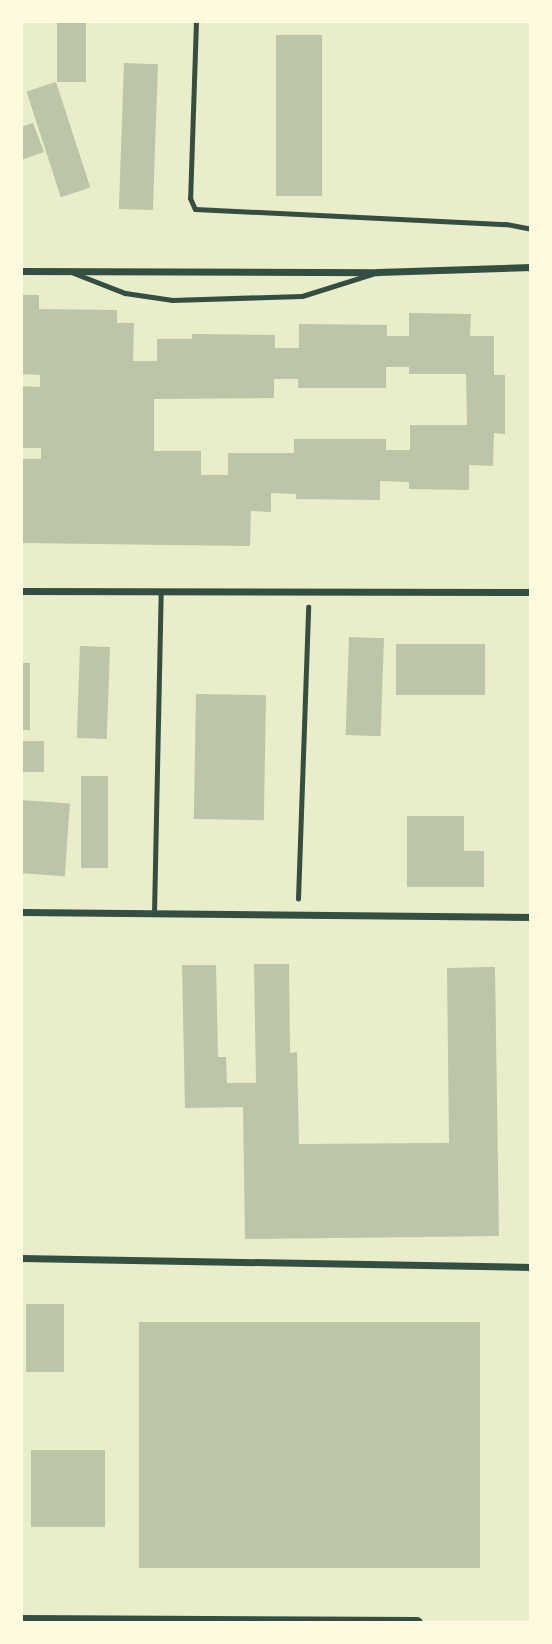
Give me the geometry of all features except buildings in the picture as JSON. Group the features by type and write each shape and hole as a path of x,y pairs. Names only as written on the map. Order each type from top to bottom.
{"street":[{"path":"21,271 378,272 531,267"},
{"path":"21,591 531,592"},
{"path":"21,912 531,917"},
{"path":"21,1258 531,1267"},
{"path":"21,1620 417,1623"}],"lane":[{"path":"196,21 190,198 195,209 506,224 531,229"},
{"path":"68,271 125,293 172,300 302,296 378,272"},
{"path":"154,914 161,592"}],"path":[{"path":"298,914 309,593"}]}
